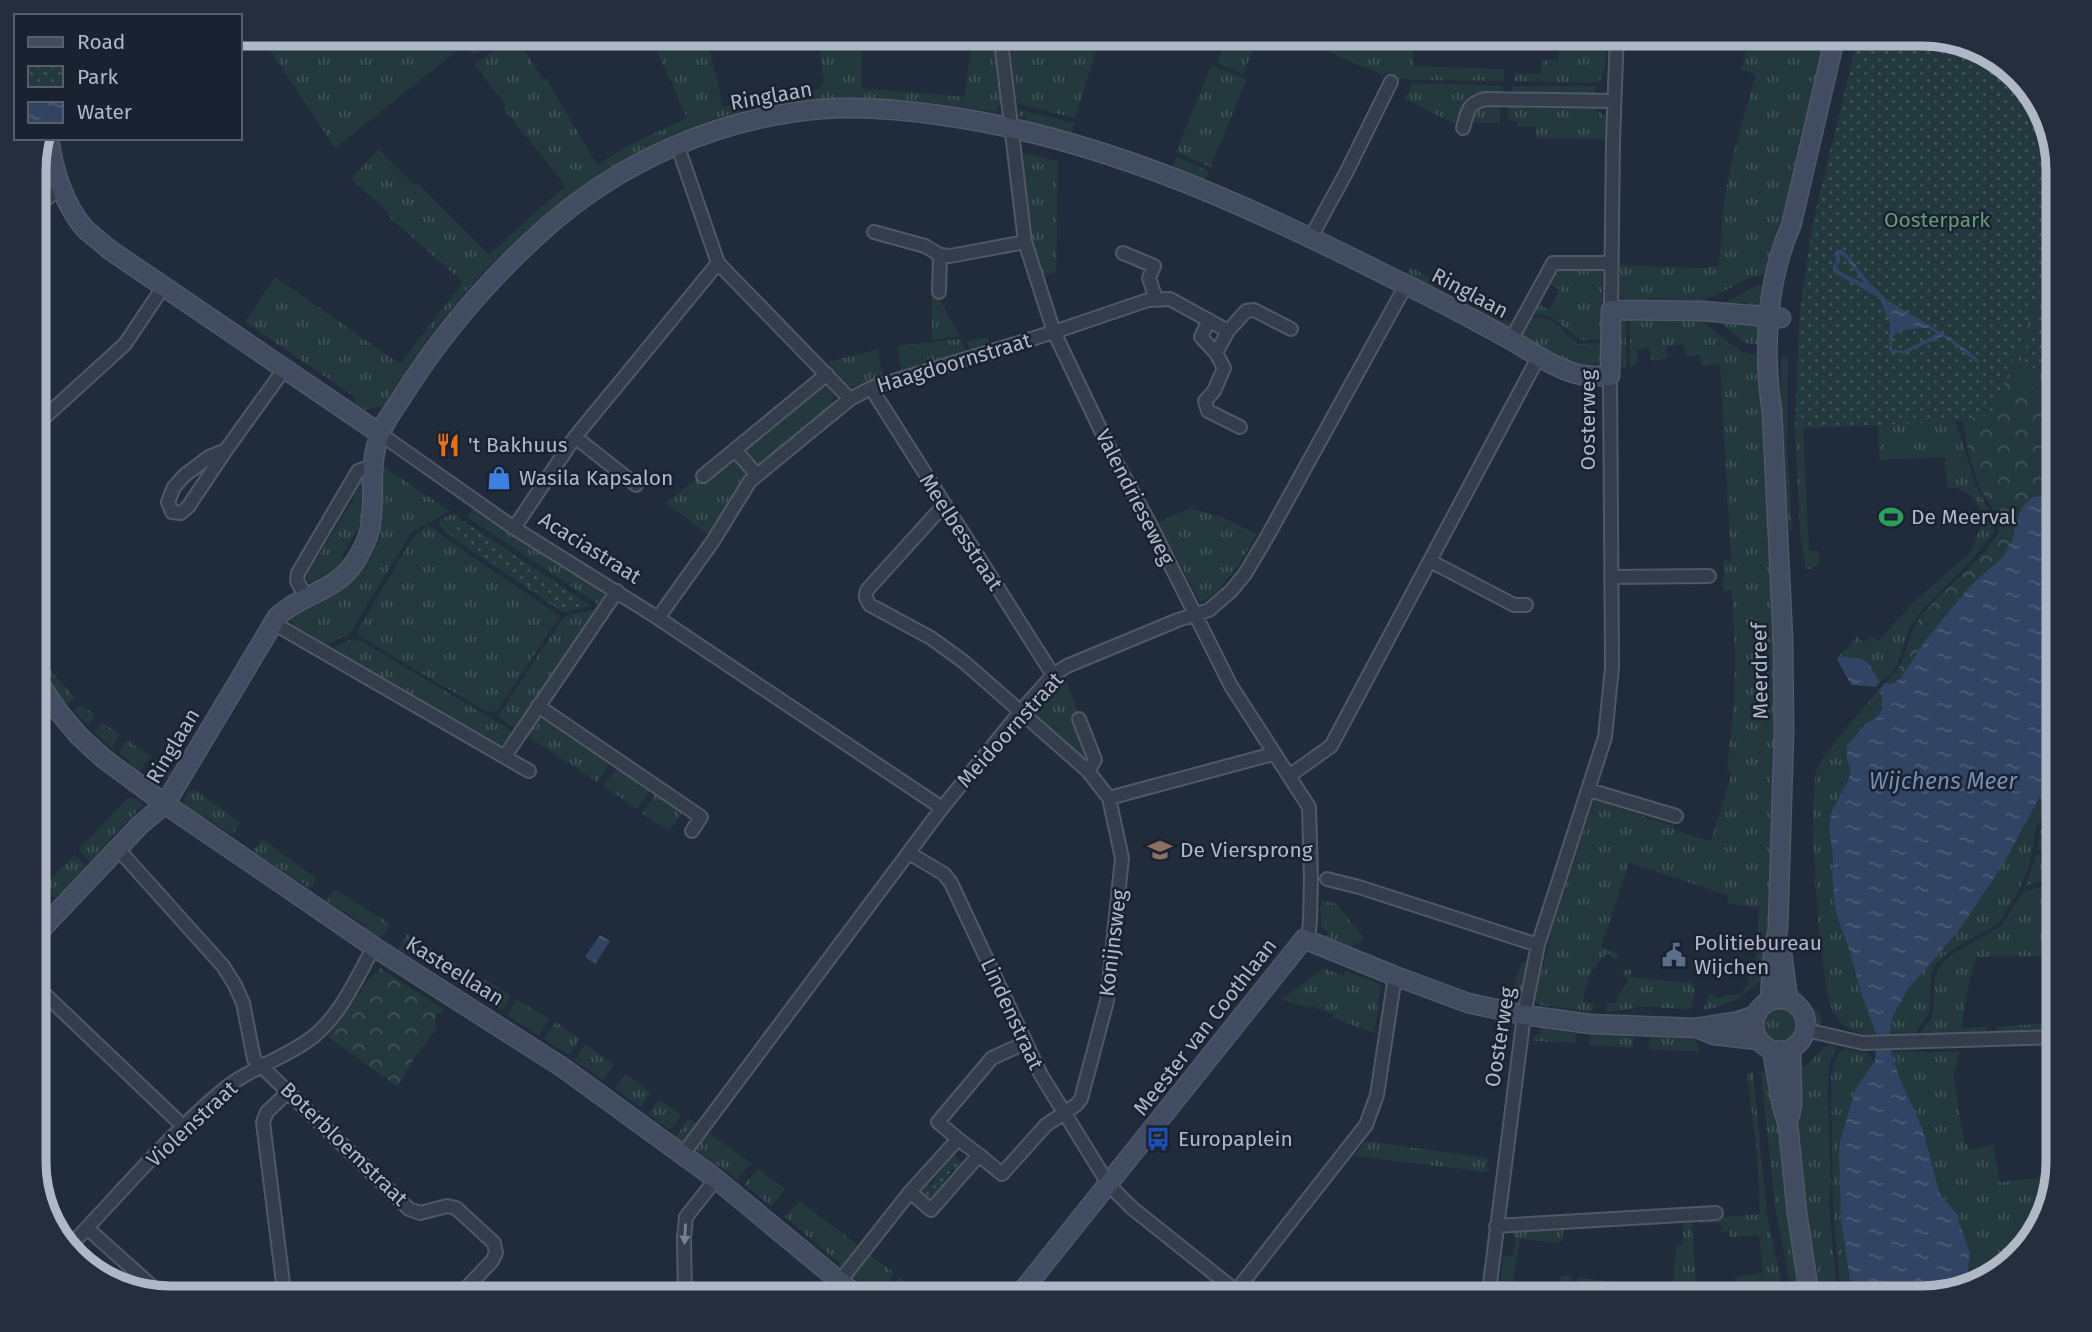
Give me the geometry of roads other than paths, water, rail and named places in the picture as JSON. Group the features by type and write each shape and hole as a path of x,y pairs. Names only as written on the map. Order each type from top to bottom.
{"street":[{"name":"Valendrieseweg","path":"1001,46 1024,242 1054,332 1116,462 1231,685 1309,807 1310,920 1309,931 1304,939"},
{"name":"Oosterweg","path":"1489,1286 1524,1015 1538,945 1605,737 1612,667 1610,376 1616,46"},
{"name":"Meerdreef","path":"1779,1000 1783,639 1772,412 1767,365 1776,317 1774,282 1780,250 1791,226 1833,46"},
{"path":"1311,237 1391,82"},
{"path":"1463,128 1469,107 1485,99 1614,101"},
{"name":"Ringlaan","path":"46,924 140,825 165,804 281,612 345,574 366,541 372,520 372,466 379,433 447,331 504,267 543,230 576,204 640,162 677,144 774,115 824,109 916,111 1010,127 1072,143 1148,168 1311,237 1575,373 1610,376"},
{"name":"Acaciastraat","path":"49,140 68,203 85,228 110,250 514,528 658,618 942,808"},
{"path":"677,144 718,263 850,399"},
{"path":"46,199 62,188"},
{"path":"874,232 950,256 1024,242"},
{"path":"1123,253 1154,266 1149,278 1156,299 1170,299 1228,331"},
{"path":"939,292 940,255"},
{"path":"514,528 575,437 718,263"},
{"path":"1511,340 1553,263 1611,263"},
{"name":"Meidoornstraat","path":"683,1154 942,808 1054,675 1079,661 1209,610 1231,591 1245,574 1406,285"},
{"path":"46,416 125,344 164,286"},
{"name":"Haagdoornstraat","path":"658,618 757,475 850,399 871,388 1156,299"},
{"path":"1216,354 1228,331 1246,311 1254,310 1291,328"},
{"path":"1611,310 1703,311 1776,317"},
{"path":"1209,320 1201,337 1224,368 1205,401 1208,411 1240,427"},
{"path":"1289,776 1331,746 1539,356"},
{"path":"226,450 209,457 185,475 174,488 169,502 172,512 181,513 188,507 285,368"},
{"path":"703,476 827,374"},
{"name":"Meelbesstraat","path":"871,388 1054,675"},
{"path":"575,437 635,485"},
{"path":"735,450 757,475"},
{"path":"306,597 298,581 298,573 358,471 372,466"},
{"name":"Konijnsweg","path":"944,505 868,589 866,600 870,605 931,638 953,654 1088,771 1109,798 1122,858 1107,1001 1081,1099 1041,1129 1002,1174 979,1155"},
{"path":"1430,561 1514,605 1526,605"},
{"path":"1613,577 1710,576"},
{"path":"505,756 617,592"},
{"path":"273,623 528,771"},
{"name":"Kasteellaan","path":"46,693 79,736 103,758 165,804 374,947 528,1044 683,1154 846,1286"},
{"path":"538,706 701,817 692,831"},
{"path":"1079,719 1096,760 1088,771"},
{"path":"1109,798 1273,754"},
{"path":"1589,790 1676,816"},
{"path":"118,849 229,975 243,1003 254,1059 262,1065"},
{"name":"Lindenstraat","path":"909,853 944,874 951,883 1041,1075 1108,1185"},
{"path":"1327,879 1538,945"},
{"name":"Meester van Coothlaan","path":"1026,1286 1304,939 1468,1003 1524,1015 1590,1024 1700,1028 1756,1015"},
{"name":"Violenstraat","path":"74,1241 184,1127 225,1089 262,1065 307,1042 329,1022 374,947"},
{"path":"1241,1286 1366,1125 1377,1095 1395,976"},
{"path":"46,995 184,1127"},
{"path":"1765,1045 1781,1051 1791,1049 1799,1043 1806,1030 1804,1014 1798,1005 1779,1000 1761,1006 1754,1028 1765,1045 1788,1125 1808,1286"},
{"name":"Meester van Coothlaan","path":"1700,1028 1714,1035 1765,1045"},
{"path":"1806,1030 1863,1043 2046,1037"},
{"path":"909,1192 931,1210 979,1155 938,1122 992,1058 1026,1043"},
{"path":"1788,1125 1792,1104 1791,1049"},
{"name":"Boterbloemstraat","path":"262,1065 409,1209 420,1213 447,1206 456,1208 489,1239 495,1248 494,1257 473,1281"},
{"path":"283,1286 263,1122 267,1112 289,1091"},
{"path":"840,1281 909,1192 958,1139"},
{"path":"685,1286 686,1217 716,1180"},
{"path":"1108,1185 1132,1209 1228,1286"},
{"path":"1496,1226 1716,1213"},
{"path":"87,1228 149,1284"},
{"path":"468,1286 473,1281 477,1286"}],"water":[{"path":"1837,250 1846,253 1887,300 1952,339 1979,360 1978,363 1943,336 1904,354 1889,351 1890,324 1880,298 1833,272","holes":["1840,255 1846,258 1865,284 1839,271 1836,266 1840,262","1929,328 1935,335 1903,351 1892,349 1892,337 1895,334 1909,329"]},
{"name":"Wijchens Meer","path":"2046,496 2046,785 2004,863 1960,929 1908,989 1893,1016 1890,1029 1891,1051 1899,1077 1922,1127 1940,1194 1956,1213 1970,1253 1968,1277 1939,1285 1851,1286 1841,1221 1840,1141 1856,1088 1875,1061 1877,1036 1835,907 1829,826 1832,811 1851,770 1847,760 1847,746 1882,709 1882,696 1878,691 1884,684 1901,678 1924,642 1960,598 2002,558 2013,539 2023,506 2033,497"},
{"path":"1839,656 1868,662 1880,682 1876,687 1851,685 1837,659"},
{"path":"600,935 610,941 595,964 585,957"}],"place":[{"name":"'t Bakhuus","path":"448,445"},
{"name":"Wasila Kapsalon","path":"499,478"},
{"name":"De Meerval","path":"1891,517"},
{"name":"De Viersprong","path":"1160,850"},
{"name":"Politiebureau Wijchen","path":"1674,955"},
{"name":"Europaplein","path":"1158,1139"}],"park label":[{"name":"Oosterpark","path":"1937,220"}]}
